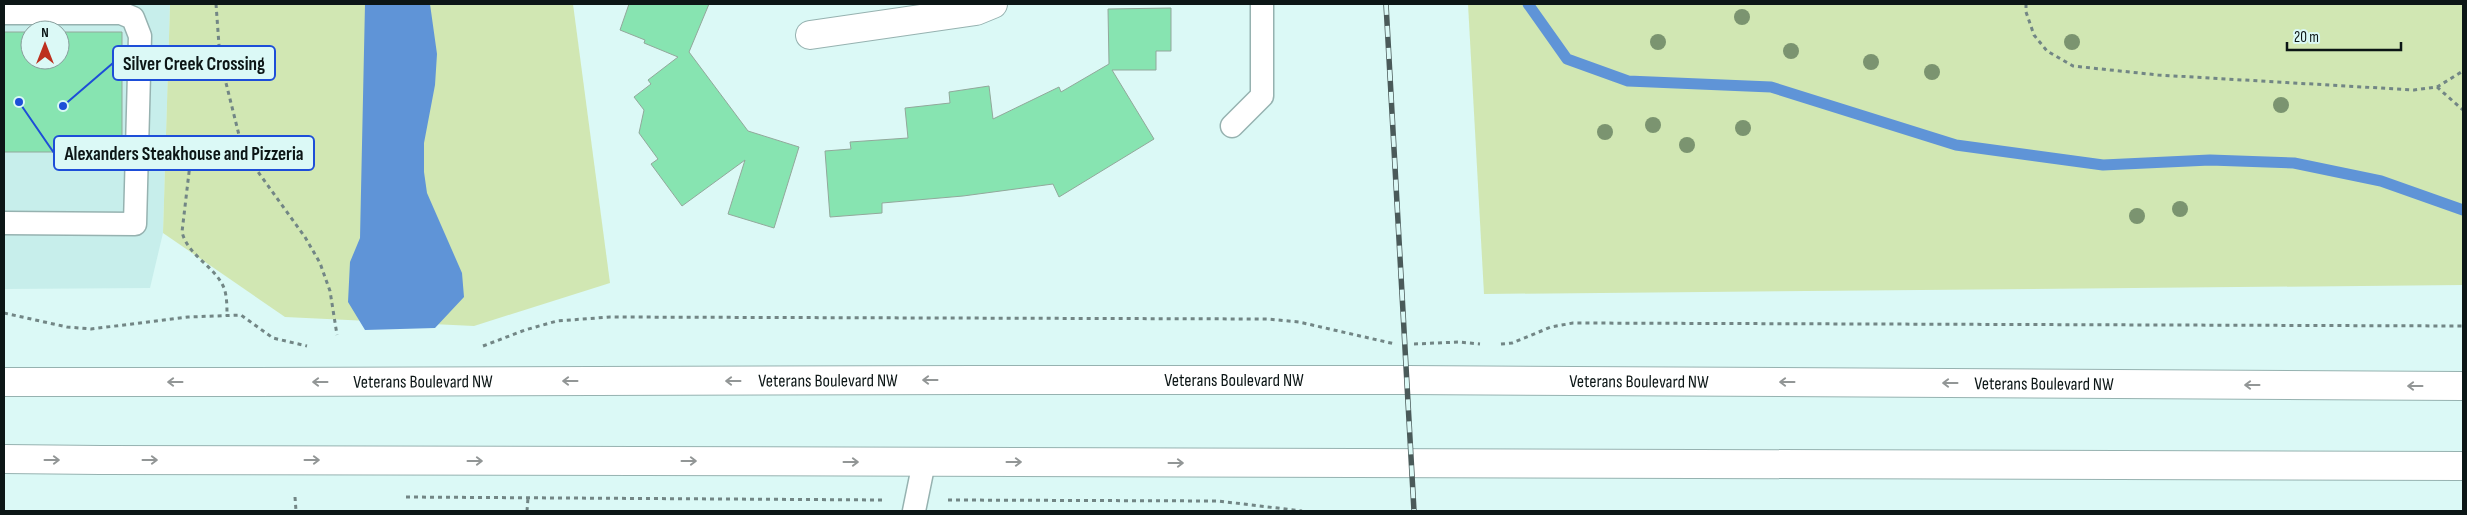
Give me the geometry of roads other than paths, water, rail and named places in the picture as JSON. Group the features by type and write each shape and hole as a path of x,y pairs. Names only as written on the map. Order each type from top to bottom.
{"main road":[{"path":"810,35 976,11 993,4"},
{"name":"Veterans Boulevard NW","path":"4,382 1406,380 2463,386"},
{"path":"4,459 2463,466"}],"lane":[{"path":"1232,126 1262,96 1262,4"},
{"path":"4,13 121,13 133,18 140,36 135,224 4,223"},
{"path":"915,505 924,462"}],"water":[{"path":"365,4 430,4 437,54 435,85 424,143 424,172 427,193 462,273 464,297 435,328 365,330 348,302 350,262 360,238"}],"waterway":[{"path":"1528,4 1567,59 1628,81 1771,87 1956,145 2103,165 2210,160 2294,163 2381,181 2463,210"}],"railway":[{"path":"1386,4 1414,511"}],"place":[{"name":"Alexanders Steakhouse and Pizzeria","path":"19,102"},
{"name":"Silver Creek Crossing","path":"63,106"}]}
